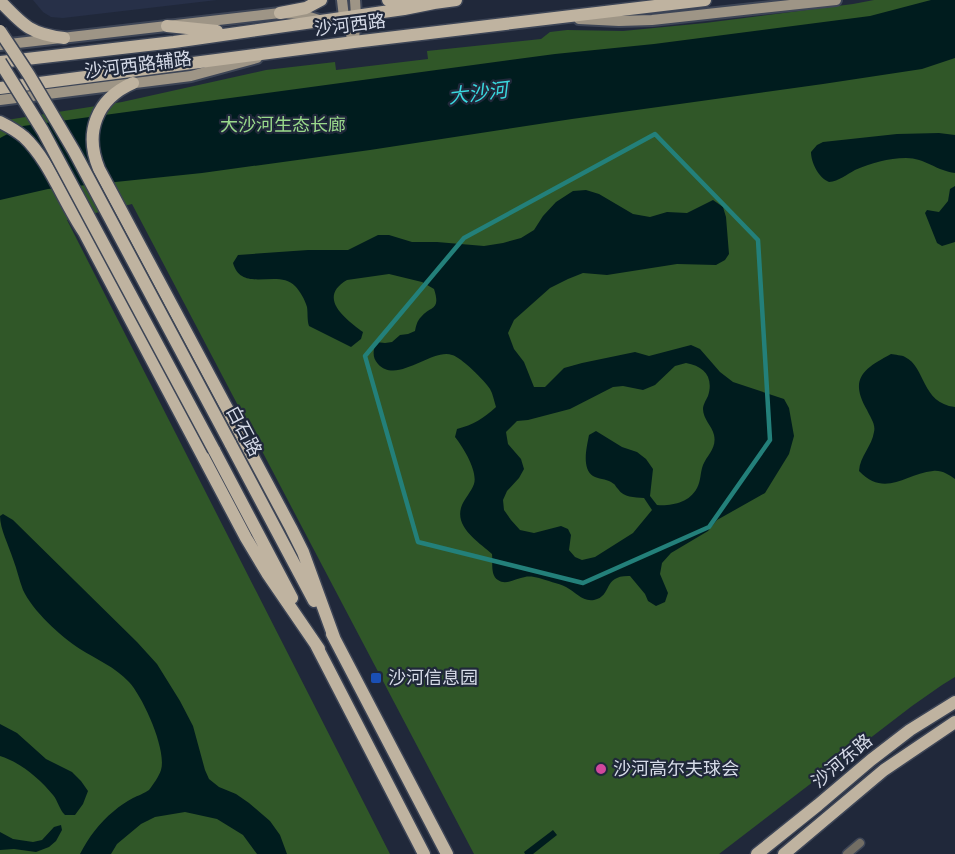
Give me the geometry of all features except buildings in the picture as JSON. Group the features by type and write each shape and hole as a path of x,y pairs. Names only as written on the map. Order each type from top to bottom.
{"main road":[{"path":"280,13 306,8 321,0"},
{"path":"342,0 350,16 354,42"},
{"path":"350,16 355,0"},
{"path":"388,0 434,3"},
{"name":"沙河西路","path":"0,62 174,42 456,0"},
{"name":"沙河西路","path":"0,88 705,0"},
{"path":"561,18 635,21 836,0"},
{"path":"0,1 14,16 34,31 46,36 64,38"},
{"name":"沙河西路辅路","path":"0,45 280,13 300,14 320,20"},
{"path":"167,26 236,33"},
{"name":"白石路","path":"0,31 69,142 447,854"},
{"name":"沙河西路辅路","path":"0,100 201,74 278,52"},
{"name":"白石路","path":"0,62 43,131 214,450 424,854"},
{"path":"133,83 107,102 99,113 92,136 94,159 291,528 303,552 335,640"},
{"path":"0,122 19,133 35,149 84,232 246,538 319,649"},
{"path":"70,211 80,201 87,198 107,196 116,200"},
{"name":"沙河东路","path":"757,854 880,753 910,730 955,702"},
{"name":"沙河东路","path":"784,854 884,770 955,722"}],"street":[{"path":"847,854 860,843"}],"highlighted area":[{"path":"655,134 758,240 770,440 709,527 583,583 418,542 365,356 464,238"}],"shaded area":[{"path":"33,0 217,0 63,18 51,17 43,12"}],"green space":[{"name":"沙河高尔夫球会","path":"874,0 955,0 955,677 912,706 719,854 474,854 132,204 67,220 390,854 0,854 0,121 122,102 266,70 335,62 336,70 428,59 427,51 541,39 550,32 623,31 705,23"}],"water":[{"name":"大沙河生态长廊","path":"931,0 955,0 955,58 922,69 370,150 202,173 48,189 0,200 0,138 23,126 555,54 654,44 870,16"},
{"path":"897,134 955,135 955,173 919,160 899,158 867,165 829,182 819,174 811,156 811,152 817,145 823,142"},
{"path":"955,186 955,242 942,246 937,243 925,213 927,210 939,212 948,201 950,189"},
{"path":"586,190 599,194 633,214 650,217 667,212 687,213 713,200 723,207 726,217 729,254 725,260 716,265 677,264 607,275 583,273 550,288 514,320 508,333 514,349 524,362 534,387 545,387 564,368 582,363 635,352 649,356 691,345 700,349 720,372 733,382 784,399 789,408 794,436 789,454 765,493 717,520 708,531 671,553 662,563 660,574 668,593 665,602 656,606 648,601 630,576 615,579 600,598 594,600 583,598 570,589 539,578 527,577 501,582 495,578 492,554 474,539 461,520 462,505 475,479 469,459 455,437 457,429 478,421 496,407 490,389 473,370 452,355 435,356 404,369 395,370 386,369 378,364 374,356 376,342 392,342 400,335 415,331 420,319 436,304 434,289 422,282 389,274 347,280 338,287 334,294 334,301 343,315 363,332 361,339 351,347 309,326 306,304 295,286 288,281 244,277 233,263 238,255 308,250 348,250 378,235 389,235 412,242 484,246 503,243 521,238 534,230 556,202 573,191","holes":["692,364 706,374 710,383 703,409 715,440 703,465 694,493 674,504 657,505 650,496 653,469 646,459 596,431 589,435 587,445 586,462 589,472 595,477 611,482 626,496 644,498 652,510 633,533 595,557 582,560 575,557 569,550 571,535 568,529 561,526 534,533 520,530 504,510 503,500 524,469 521,459 508,444 506,432 517,421 570,409 613,387 623,386 643,390 655,385 675,366"]},
{"path":"891,354 904,356 912,362 936,399 955,407 955,479 948,474 933,471 886,484 868,479 859,471 861,461 873,437 874,426 862,399 859,383 866,370"},
{"path":"3,514 13,520 157,664 193,726 209,779 219,787 236,794 270,821 280,835 287,854 257,854 243,835 217,819 185,812 155,817 141,824 117,844 111,854 80,854 95,831 118,807 149,790 161,770 160,750 147,711 129,682 112,668 64,638 27,598 3,532 0,516"},
{"path":"0,724 17,733 46,759 72,772 81,781 88,791 75,815 65,815 53,795 36,777 15,762 0,756"},
{"path":"61,825 62,830 56,841 49,847 36,852 0,850 0,832 13,839 33,842 42,840 54,827"},
{"path":"553,830 557,835 533,854 525,854 524,852"}],"place":[{"name":"沙河信息园","path":"376,678"},
{"name":"沙河高尔夫球会","path":"601,769"}],"water label":[{"name":"大沙河","path":"478,93"}]}
